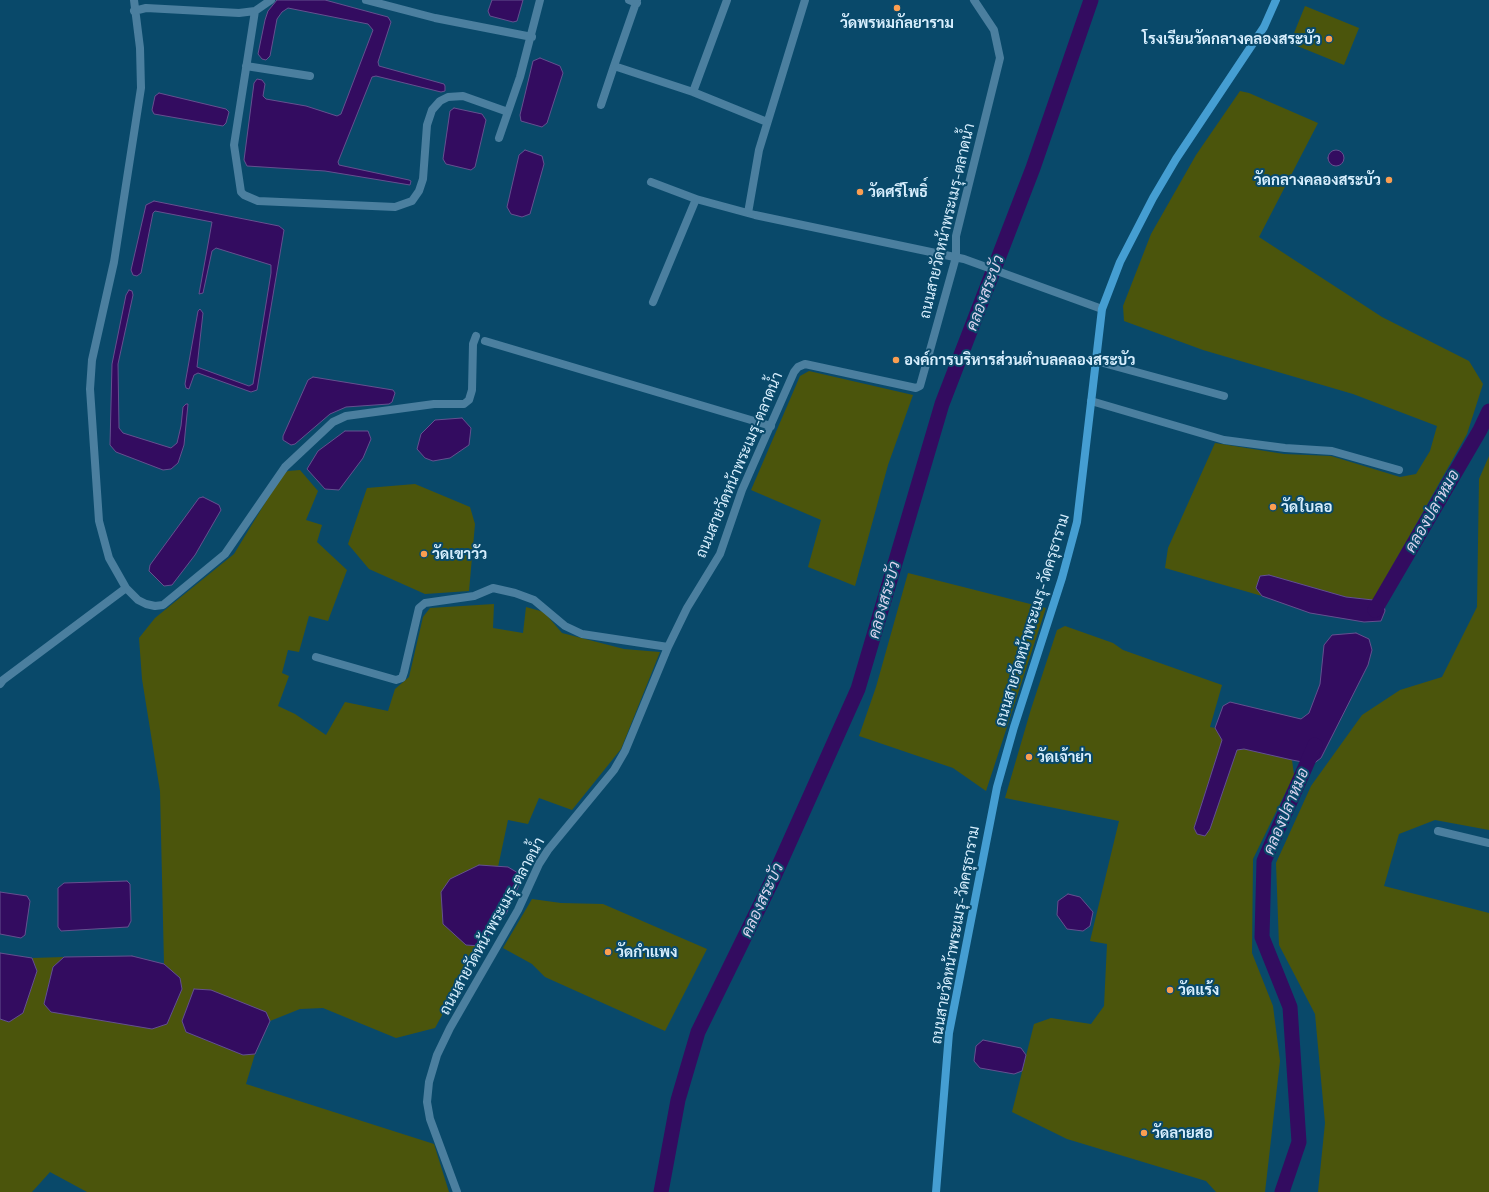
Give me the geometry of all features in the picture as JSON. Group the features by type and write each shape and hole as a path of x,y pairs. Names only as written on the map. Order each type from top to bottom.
{"street":[{"path":"134,0 134,10 140,48 142,88 114,262 92,360 90,389 99,521 110,558 126,588 138,600 155,606 163,605 226,554 284,467 333,422 346,416 434,404 464,404 468,400 472,390 473,344 476,336"},
{"path":"134,10 146,8 239,13 255,11 270,0"},
{"path":"366,0 435,18 532,37"},
{"path":"499,138 532,37 540,0"},
{"path":"693,92 727,0"},
{"path":"748,213 758,150 805,0"},
{"name":"ถนนสายวัดหน้าพระเมรุ-ตลาดน้ำ","path":"457,1192 430,1119 426,1102 428,1082 437,1055 450,1028 518,910 539,864 548,850 614,770 625,751 668,647 687,608 720,554 742,490 794,372 798,367 805,364 919,388 956,257 956,236 1000,58 994,30 974,0"},
{"name":"ถนนสายวัดหน้าพระเมรุ-วัดครุธาราม","path":"936,1192 949,1033 997,787 1014,728 1062,578 1077,522 1102,309 1120,262 1153,198 1176,159 1264,27 1276,0"},
{"path":"601,105 634,1"},
{"path":"255,11 234,145 241,192 244,196 258,201 395,208 412,201 419,191 423,179 427,125 432,110 440,101 448,96 463,96 508,112"},
{"path":"246,66 310,76"},
{"path":"614,66 693,92 767,122"},
{"path":"651,182 696,199 748,213 809,228 964,259 1102,309"},
{"path":"653,302 696,199"},
{"path":"485,341 771,426"},
{"path":"1096,362 1224,396"},
{"path":"1092,401 1224,440 1285,448 1332,451 1399,470"},
{"path":"0,684 2,680 126,588"},
{"path":"316,657 396,680 402,678 419,608 425,603 474,596 493,588 515,593 534,600 565,626 582,634 668,647"},
{"path":"1438,831 1489,843"}],"green space":[{"path":"1305,6 1359,28 1344,65 1290,43"},
{"path":"1240,91 1249,93 1318,123 1259,237 1382,317 1469,361 1483,384 1467,434 1373,600 1346,597 1269,575 1260,576 1256,588 1262,596 1165,568 1168,548 1215,443 1284,454 1331,456 1400,477 1416,474 1430,451 1437,426 1353,394 1203,350 1124,321 1123,306 1151,234 1196,155"},
{"path":"809,371 913,395 888,465 855,586 808,567 821,520 751,490 800,376"},
{"path":"1489,456 1489,830 1435,820 1399,834 1384,886 1489,913 1489,1192 1318,1192 1325,1123 1315,1014 1279,945 1276,863 1311,786 1362,715 1400,690 1442,677 1477,607 1479,479"},
{"path":"300,470 318,491 306,520 322,525 317,542 347,570 328,621 309,616 299,652 288,650 282,673 289,676 278,706 295,714 326,735 345,702 388,711 395,689 409,677 423,617 430,608 494,604 493,628 523,633 526,607 544,612 562,633 624,649 660,652 621,749 572,810 539,798 528,824 508,820 498,867 479,865 466,945 480,946 435,1028 396,1038 323,1008 300,1009 270,1021 266,1012 195,989 182,1021 186,1032 243,1055 255,1054 246,1084 434,1144 449,1192 87,1192 50,1172 32,1192 0,1192 0,1019 9,1022 37,971 32,958 64,957 53,967 44,1004 52,1012 167,1024 182,989 180,978 164,964 160,791 142,679 139,638 155,618 234,554 282,475 288,471"},
{"path":"415,484 470,507 475,524 469,591 425,594 369,569 348,544 367,488"},
{"path":"908,573 1046,608 986,791 953,768 859,736 876,687"},
{"path":"1065,626 1113,643 1123,650 1222,685 1210,727 1215,728 1222,740 1194,828 1210,829 1237,750 1244,749 1292,760 1294,775 1253,859 1252,953 1273,1006 1280,1061 1265,1192 1216,1192 1206,1181 1067,1139 1012,1112 1034,1024 1051,1018 1091,1024 1104,1006 1107,944 1090,941 1119,821 1005,798 1031,709 1057,630"},
{"path":"532,899 561,903 603,904 707,949 665,1031 545,977 532,964 503,948"}],"shaded area":[{"path":"277,0 325,0 388,17 391,22 378,62 379,66 444,84 445,91 441,92 376,76 372,77 338,162 339,165 409,180 411,181 410,185 325,171 247,166 244,160 254,83 257,79 262,80 265,84 263,96 266,99 306,106 337,116 341,114 373,30 368,24 288,8 282,12 277,19 270,56 266,60 262,59 258,54 265,20 268,11"},
{"path":"492,0 523,0 517,21 513,22 490,16 488,11"},
{"path":"540,58 560,66 563,73 547,123 542,127 521,121 520,115 533,61"},
{"path":"159,93 226,109 229,112 226,123 223,126 154,114 152,110 155,96"},
{"path":"454,108 482,114 486,120 475,167 471,170 446,164 443,159 450,111"},
{"path":"525,150 542,156 544,164 530,214 522,217 511,214 507,207 519,155"},
{"path":"1336,150 1342,152 1344,158 1342,164 1336,166 1330,164 1328,158 1330,152"},
{"path":"154,201 279,226 284,230 257,390 251,392 198,373 194,375 189,389 186,388 185,384 198,311 200,309 203,313 197,367 249,386 253,384 271,265 216,248 212,251 203,293 199,294 212,222 155,211 153,213 141,273 137,276 133,275 131,270 146,205"},
{"path":"129,290 132,291 133,295 118,364 119,428 123,433 171,448 177,443 183,407 188,404 184,445 178,463 171,469 163,470 116,452 110,445 112,364 126,295"},
{"path":"313,377 393,390 395,393 392,402 389,404 346,407 330,414 295,444 291,445 283,440 283,436 308,380"},
{"path":"462,418 471,428 469,445 450,458 433,461 425,458 417,449 421,434 435,420"},
{"path":"345,431 368,431 371,439 363,458 339,490 325,489 307,469 318,451"},
{"path":"203,497 219,505 221,510 195,555 172,585 164,586 149,571 150,565 199,498"},
{"path":"1269,575 1346,597 1373,600 1384,605 1385,611 1381,621 1364,622 1310,613 1262,596 1256,588 1260,576"},
{"path":"1356,633 1369,639 1372,650 1368,665 1321,758 1313,764 1244,749 1237,750 1210,829 1205,836 1197,834 1194,828 1222,740 1215,728 1223,706 1230,702 1301,719 1309,713 1320,684 1324,645 1332,635"},
{"path":"479,865 508,867 523,876 506,914 480,946 466,945 443,924 441,892 450,879"},
{"path":"127,881 130,884 131,921 128,927 61,931 58,927 58,888 64,883"},
{"path":"0,892 27,896 30,901 25,935 21,938 0,934"},
{"path":"1068,894 1080,897 1093,912 1090,926 1083,931 1067,929 1057,915 1058,901"},
{"path":"0,953 32,958 37,971 23,1013 9,1022 0,1019"},
{"path":"132,956 164,964 180,978 182,989 167,1024 152,1029 51,1012 44,1004 53,967 64,957"},
{"path":"194,989 211,990 266,1012 270,1021 255,1054 243,1055 186,1032 182,1021"},
{"path":"983,1040 1021,1048 1026,1055 1022,1071 1014,1074 980,1068 974,1061 976,1046"}],"waterway":[{"name":"คลองสระบัว","path":"661,1192 678,1100 698,1032 772,881 858,689 942,404 1033,168 1091,0"},
{"name":"คลองปลาหมอ","path":"1375,610 1480,430 1489,411"},
{"name":"คลองปลาหมอ","path":"1282,1192 1299,1142 1290,1007 1262,937 1264,861 1315,745"}],"place":[{"name":"วัดพรหมกัลยาราม","path":"897,8"},
{"name":"โรงเรียนวัดกลางคลองสระบัว","path":"1329,39"},
{"name":"วัดกลางคลองสระบัว","path":"1389,180"},
{"name":"วัดศรีโพธิ์","path":"860,192"},
{"name":"องค์การบริหารส่วนตำบลคลองสระบัว","path":"896,360"},
{"name":"วัดใบลอ","path":"1273,507"},
{"name":"วัดเขาวัว","path":"424,554"},
{"name":"วัดเจ้าย่า","path":"1029,757"},
{"name":"วัดกำแพง","path":"608,952"},
{"name":"วัดแร้ง","path":"1170,990"},
{"name":"วัดลายสอ","path":"1144,1133"}]}
